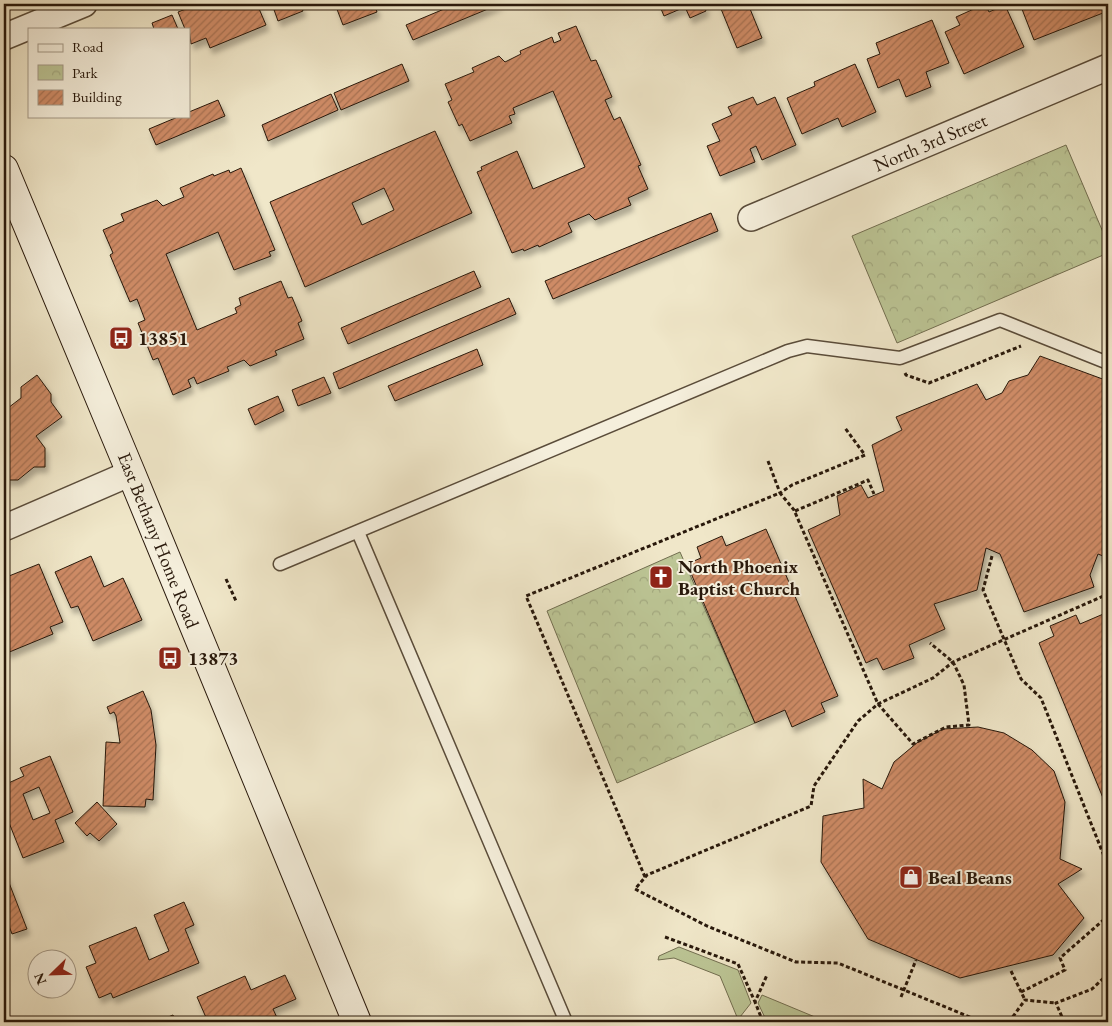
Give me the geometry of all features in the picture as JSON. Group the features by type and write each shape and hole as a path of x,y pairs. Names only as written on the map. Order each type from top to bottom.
{"main road":[{"name":"East Bethany Home Road","path":"4,170 357,1022"}],"street":[{"path":"4,37 84,4"},
{"name":"North 3rd Street","path":"751,218 1108,67"},
{"path":"4,528 131,473"}],"lane":[{"path":"280,564 788,351 807,346 900,358 1000,320 1108,364"},
{"path":"358,532 566,1022"}],"path":[{"path":"900,358 906,375 929,383 1031,342 1034,334"},
{"path":"645,877 526,596 780,493 865,455 845,428"},
{"path":"768,461 780,493 795,511 878,704 913,744 946,727 969,725 964,685 953,662 930,643"},
{"path":"795,511 868,480 874,494"},
{"path":"992,556 983,590 1021,679 1041,698 1108,866"},
{"path":"226,579 236,601"},
{"path":"982,1022 838,963 796,962 706,926 635,889 645,877 811,806 814,786 858,721 878,704 932,678 953,662 1108,594"},
{"path":"1020,992 1065,970 1060,958 1108,916"},
{"path":"665,937 738,964 763,1022"},
{"path":"901,997 916,960"},
{"path":"1011,971 1024,1000"},
{"path":"1024,1000 1056,1003 1092,989 1108,974"},
{"path":"755,1002 767,976"},
{"path":"1009,1022 1024,1000"},
{"path":"1056,1003 1062,1017 1059,1022"}],"green space":[{"path":"1066,145 1108,244 1108,253 897,343 852,236"},
{"path":"680,552 755,723 617,783 547,611"},
{"path":"679,947 738,970 751,1003 740,1017 737,1017 720,976 674,958 658,960 659,956"},
{"path":"762,995 827,1022 767,1022 758,1003"}],"building":[{"path":"199,4 257,4 266,25 210,48 206,38 191,44 190,28 185,28 178,12"},
{"path":"272,4 300,4 303,11 278,21"},
{"path":"335,4 374,4 377,12 343,25"},
{"path":"456,4 500,4 413,40 406,25"},
{"path":"659,4 708,4 704,5 706,11 690,18 685,7 664,16"},
{"path":"719,4 748,4 762,38 737,48"},
{"path":"985,4 989,12 1005,5 1024,47 964,74 945,32 960,25 956,17"},
{"path":"1020,4 1105,4 1108,11 1034,40"},
{"path":"172,15 178,28 154,28 152,23"},
{"path":"932,20 949,63 926,72 931,87 906,97 899,79 878,88 867,59 880,54 876,43"},
{"path":"576,26 591,61 596,60 612,97 605,100 614,120 620,117 641,165 638,166 648,189 628,198 631,205 595,220 589,214 568,223 572,232 539,247 538,245 524,251 523,249 512,253 477,172 482,170 481,167 517,151 533,189 585,167 553,91 513,108 515,114 509,116 512,123 470,141 462,124 459,126 448,102 452,100 445,84 474,72 472,68 499,56 505,62 521,54 520,51 552,37 554,43 561,40 558,33"},
{"path":"402,64 409,81 341,110 334,93"},
{"path":"855,64 876,112 842,127 838,118 802,134 787,98 815,86 814,82"},
{"path":"331,94 338,110 268,141 262,125"},
{"path":"753,97 757,105 775,97 796,145 762,160 756,146 750,149 755,162 720,176 707,146 720,141 712,124 732,115 728,107"},
{"path":"218,100 225,116 156,145 149,129 175,118 190,118 190,112"},
{"path":"435,131 472,213 305,287 270,202","holes":["384,188 394,210 362,225 352,203"]},
{"path":"241,168 275,250 269,252 271,256 234,270 218,232 166,254 197,330 237,313 235,308 241,305 239,298 281,281 288,298 292,297 302,321 298,323 304,339 275,351 277,355 250,366 244,360 227,367 229,371 197,384 194,377 188,380 191,387 173,395 158,358 153,360 138,323 145,320 137,299 130,302 110,255 113,253 103,230 124,221 121,214 157,200 163,206 184,197 180,188 213,174 214,176 229,170 230,173"},
{"path":"711,213 718,231 553,299 545,281"},
{"path":"474,271 481,287 348,344 341,328"},
{"path":"509,298 516,314 339,389 333,373"},
{"path":"477,349 483,365 395,401 388,386"},
{"path":"1040,356 1108,381 1108,558 1098,554 1090,575 1094,587 1024,612 1000,554 986,548 977,590 934,604 945,629 909,645 914,658 883,670 877,658 866,663 808,530 840,515 837,496 861,485 868,498 884,491 872,445 902,430 896,417 977,384 986,400 1002,393 1009,381 1028,375"},
{"path":"37,375 51,394 51,402 62,417 36,436 45,448 45,467 34,467 18,480 4,480 4,431 8,428 8,408 21,398 21,387"},
{"path":"324,377 331,393 298,406 292,390"},
{"path":"278,396 284,411 255,425 248,409"},
{"path":"766,529 838,696 821,703 825,712 792,727 785,710 755,723 687,564 701,558 697,547 722,536 726,546"},
{"path":"91,556 104,587 123,578 142,620 93,641 78,606 71,608 55,572"},
{"path":"39,564 63,622 50,627 53,634 7,653 4,646 4,578"},
{"path":"1108,612 1108,810 1039,643 1054,636 1050,626 1076,615 1080,624"},
{"path":"143,691 151,710 156,745 153,800 146,799 145,807 103,806 106,742 120,743 116,716 114,712 110,714 107,707"},
{"path":"978,727 1004,733 1032,750 1054,771 1065,802 1060,859 1082,869 1058,884 1084,918 1053,955 960,978 868,939 821,862 823,816 864,808 863,779 882,789 894,762 918,742 943,729"},
{"path":"50,756 73,812 55,820 64,842 23,858 4,810 4,785 24,776 20,768","holes":["39,787 50,813 33,820 23,794"]},
{"path":"97,802 117,824 99,841 90,833 87,836 75,823"},
{"path":"6,875 27,929 12,934 4,912 4,876"},
{"path":"184,902 194,925 185,929 199,963 113,998 111,993 99,998 86,967 96,963 89,946 136,927 149,960 169,951 154,915"},
{"path":"285,975 296,999 273,1009 279,1022 208,1022 197,997 245,976 251,990"},
{"path":"173,1015 176,1022 156,1022"}],"place":[{"name":"13851","path":"121,338"},
{"name":"North Phoenix Baptist Church","path":"661,577"},
{"name":"13873","path":"170,658"},
{"name":"Beal Beans","path":"911,877"}]}
